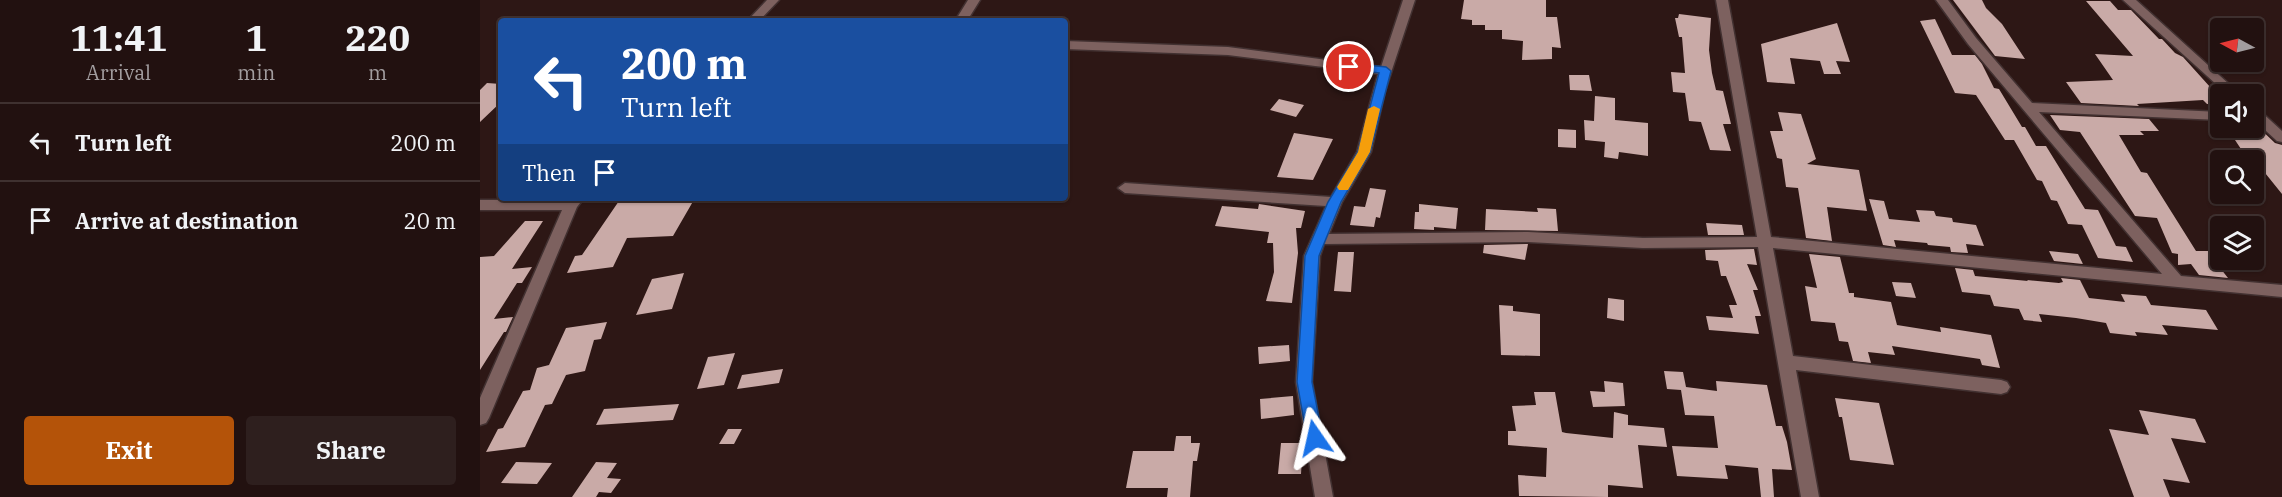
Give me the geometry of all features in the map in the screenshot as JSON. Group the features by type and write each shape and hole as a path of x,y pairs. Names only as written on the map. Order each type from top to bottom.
{"street":[{"path":"756,18 773,0"},
{"path":"963,18 974,0"},
{"path":"1324,497 1304,382 1312,256 1335,202 1364,152 1386,71 1409,0"},
{"path":"1722,0 1810,497"},
{"path":"1942,0 1972,41 2177,281"},
{"path":"2129,0 2223,84"},
{"path":"1068,45 1228,51 1386,71"},
{"path":"2028,107 2210,116"},
{"path":"2264,123 2282,138"},
{"path":"1125,188 1335,202"},
{"path":"480,204 574,201 480,418"},
{"path":"1319,239 1528,237 1643,243 1764,242 2282,291"},
{"path":"1786,362 2001,387"}],"building":[{"path":"1464,0 1546,0 1546,17 1557,17 1561,48 1552,47 1552,59 1522,60 1523,41 1502,39 1502,30 1485,30 1485,25 1472,25 1472,20 1461,19"},
{"path":"1953,0 1982,0 1986,8 2002,24 2025,59 1995,56"},
{"path":"2086,1 2110,1 2118,10 2131,10 2159,39 2183,57 2210,87 2210,104 2203,100 2137,104 2139,106 2081,103 2066,82 2113,80 2095,54 2133,56"},
{"path":"1679,14 1711,18 1709,50 1712,73 1716,90 1723,91 1731,124 1723,124 1731,151 1710,150 1701,122 1689,121 1685,93 1673,92 1671,72 1685,73 1682,37 1679,37 1675,18 1678,18"},
{"path":"1935,19 1952,55 1975,55 1994,88 1999,89 2036,146 2046,146 2085,209 2098,210 2116,246 2126,247 2133,262 2098,258 2082,225 2068,224 2057,201 2051,200 2042,181 2037,180 2014,140 2005,140 1976,95 1955,93 1920,21"},
{"path":"1837,23 1850,62 1836,61 1841,74 1824,74 1820,61 1790,58 1795,84 1767,82 1761,44"},
{"path":"1569,75 1589,75 1592,91 1570,90"},
{"path":"487,83 498,84 498,105 480,122 480,90"},
{"path":"1595,96 1615,98 1615,120 1648,123 1648,156 1619,152 1618,159 1604,157 1605,142 1585,140 1584,120 1594,121"},
{"path":"1279,99 1304,105 1296,117 1270,110"},
{"path":"1778,112 1801,114 1816,159 1807,164 1859,170 1867,211 1827,207 1832,241 1806,238 1798,188 1786,187 1782,159 1777,158 1770,131 1783,131"},
{"path":"2050,115 2149,119 2159,131 2140,131 2144,135 2119,135 2141,172 2147,173 2196,251 2210,251 2210,270 2222,270 2228,278 2199,275 2191,264 2178,265 2178,254 2172,253 2157,218 2135,216 2080,132 2060,130"},
{"path":"1558,129 1576,130 1576,148 1558,147"},
{"path":"2264,132 2275,143 2282,145 2282,194 2264,172 2264,150 2242,150 2234,138 2264,138"},
{"path":"1294,133 1333,139 1313,180 1277,177"},
{"path":"1370,188 1386,190 1380,218 1376,217 1374,227 1350,225 1354,206 1365,207"},
{"path":"1869,199 1884,201 1889,219 1920,222 1916,210 1934,211 1936,216 1952,218 1953,222 1976,225 1984,246 1966,244 1968,253 1951,252 1950,247 1927,243 1894,240 1896,247 1883,245"},
{"path":"619,201 693,201 673,236 627,238 613,267 567,273 575,256 582,255"},
{"path":"1259,204 1305,211 1301,228 1296,228 1298,253 1292,303 1266,301 1274,272 1273,243 1267,243 1269,232 1215,226 1222,206 1258,209"},
{"path":"1419,204 1458,208 1456,229 1434,227 1434,230 1414,229 1415,212 1419,212"},
{"path":"1537,208 1556,209 1558,231 1485,230 1486,209 1538,212"},
{"path":"525,221 543,221 512,269 532,267 522,283 517,283 494,319 513,317 506,332 480,370 480,257 494,256"},
{"path":"1706,223 1742,225 1744,235 1708,235"},
{"path":"1528,244 1525,260 1483,253 1484,245"},
{"path":"1754,249 1757,265 1747,264 1758,290 1753,290 1761,316 1755,316 1759,334 1709,330 1706,316 1733,318 1729,305 1737,305 1726,276 1721,276 1718,261 1706,260 1705,250"},
{"path":"2049,251 2078,254 2083,264 2054,261"},
{"path":"1338,252 1354,252 1351,292 1334,291"},
{"path":"1809,254 1840,257 1849,293 1854,293 1854,297 1891,302 1897,325 1941,332 1940,327 1991,335 2000,368 1982,365 1980,359 1892,346 1895,355 1868,352 1871,363 1853,361 1848,342 1839,341 1835,323 1811,321 1805,286 1817,288"},
{"path":"1955,268 1973,270 1975,276 2059,283 2063,282 2061,278 2080,280 2089,298 2125,302 2121,294 2146,296 2151,305 2206,310 2218,330 2162,325 2168,335 2135,332 2137,336 2110,333 2106,323 2076,318 2039,314 2042,322 2024,320 2019,309 1994,306 1990,295 1962,292"},
{"path":"684,273 672,309 636,315 652,279"},
{"path":"1892,282 1911,283 1916,298 1896,296"},
{"path":"1608,298 1624,300 1624,321 1607,318"},
{"path":"1499,305 1513,306 1513,311 1540,314 1540,356 1501,355"},
{"path":"607,322 601,339 594,340 585,371 566,375 552,404 545,405 525,447 486,452 498,429 503,428 523,391 530,390 537,368 549,365 566,328"},
{"path":"1289,345 1290,361 1259,364 1258,347"},
{"path":"735,353 724,385 697,389 708,357"},
{"path":"783,369 779,383 737,389 742,375"},
{"path":"1664,371 1683,372 1686,387 1717,391 1716,381 1767,385 1776,426 1782,426 1787,442 1792,470 1772,469 1774,497 1761,497 1758,468 1725,465 1728,479 1677,476 1672,446 1718,448 1714,416 1685,415 1681,390 1667,389"},
{"path":"1604,381 1623,383 1625,406 1593,407 1590,391 1605,392"},
{"path":"1534,392 1555,392 1562,432 1613,438 1614,412 1628,415 1628,425 1664,428 1667,447 1638,445 1643,488 1608,485 1608,497 1519,496 1518,475 1546,477 1547,448 1508,445 1508,431 1516,431 1512,406 1536,405"},
{"path":"1293,396 1294,415 1261,419 1260,399"},
{"path":"1835,398 1879,403 1894,465 1850,460 1842,417 1839,417"},
{"path":"679,404 673,420 596,425 604,409"},
{"path":"2139,410 2195,419 2206,443 2171,438 2190,483 2163,479 2170,497 2134,497 2109,429 2149,435"},
{"path":"728,429 742,429 734,444 719,444"},
{"path":"1176,436 1191,436 1191,443 1200,443 1197,461 1193,461 1190,497 1167,497 1168,488 1126,488 1133,451 1174,451"},
{"path":"1281,443 1303,443 1301,474 1278,474"},
{"path":"516,462 552,463 537,484 501,483"},
{"path":"596,462 617,463 607,478 621,479 611,493 599,492 596,497 572,497"}],"slow traffic":[{"path":"1344,187 1364,152 1374,109"}],"route":[{"path":"1315,438 1304,382 1312,256 1335,202 1364,152 1386,71 1349,67"}]}
